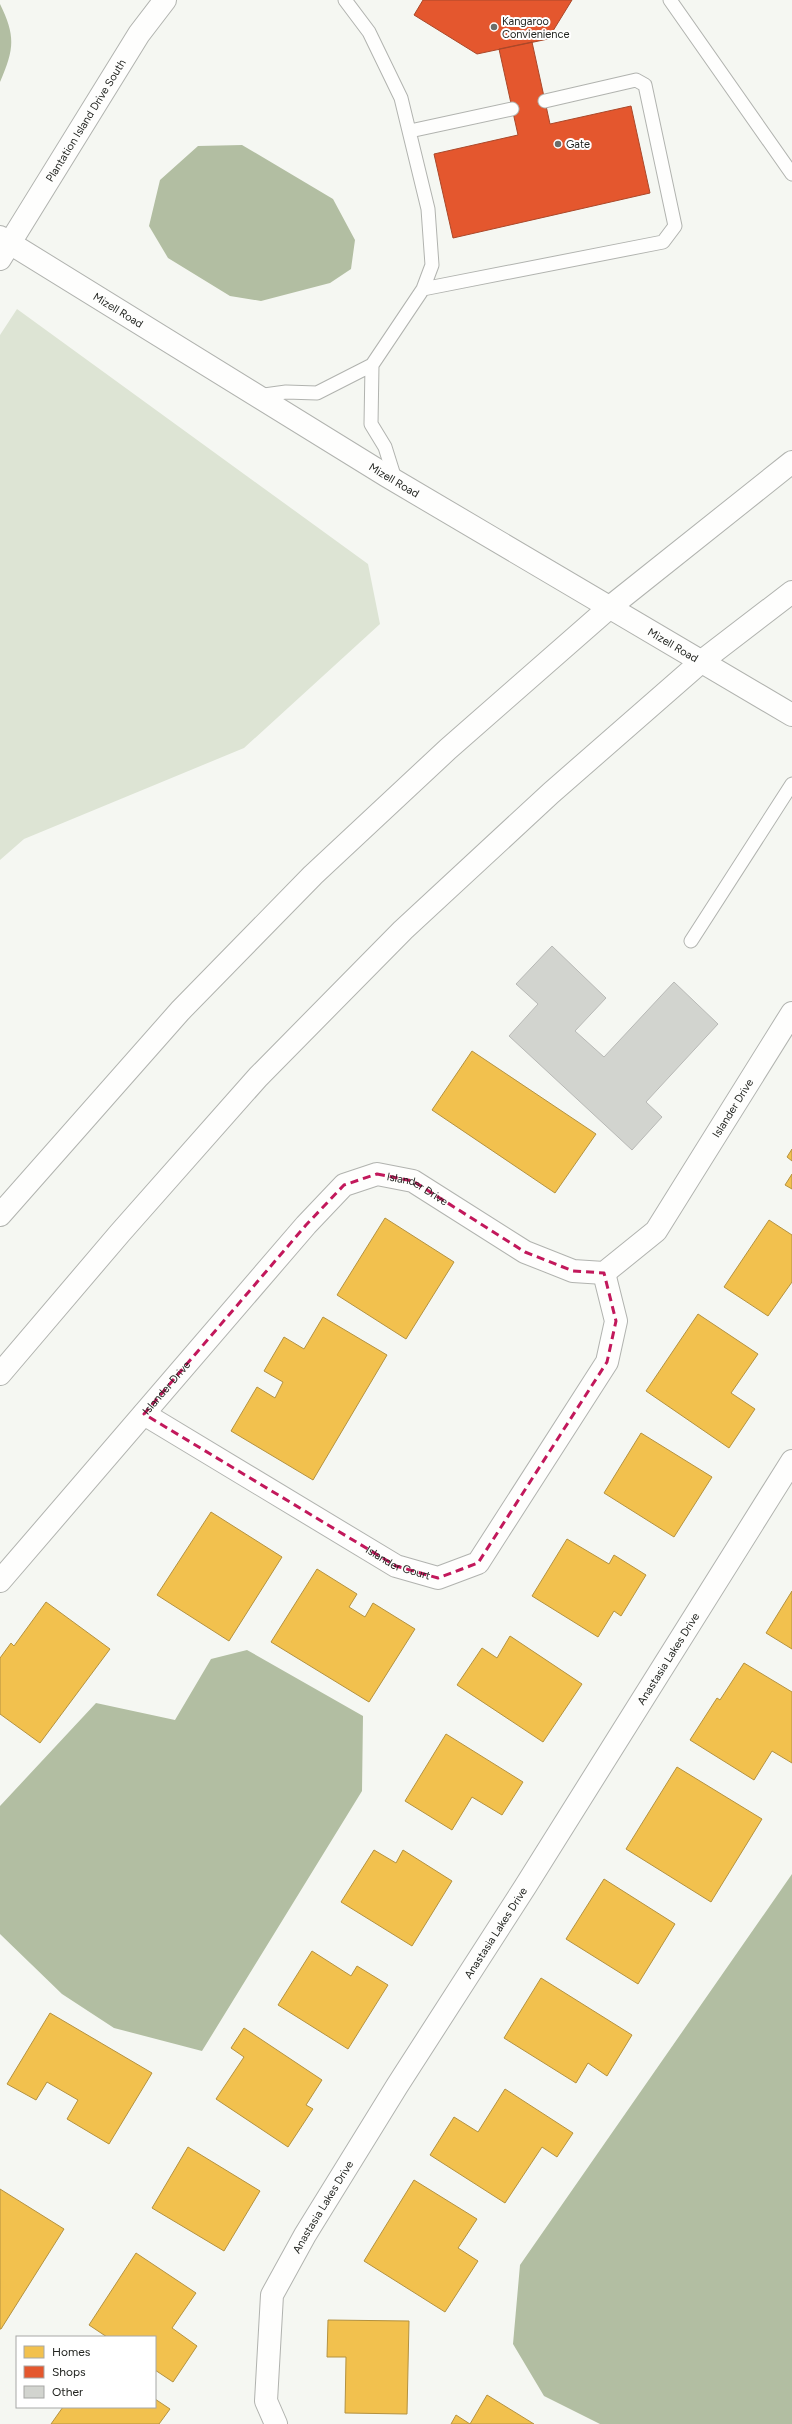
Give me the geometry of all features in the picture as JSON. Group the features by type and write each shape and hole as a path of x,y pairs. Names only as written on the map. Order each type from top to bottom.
{"street":[{"name":"Plantation Island Drive South","path":"4,247 139,34 165,0"},
{"name":"Mizell Road","path":"4,247 256,396 396,482 792,715"},
{"path":"0,1215 180,1011 313,875 448,749 610,607 792,462"},
{"path":"0,1374 120,1233 258,1077 403,930 551,793 702,661 792,592"},
{"name":"Islander Drive","path":"0,1581 306,1225 344,1185 377,1174 413,1181 525,1252 574,1271 604,1273 656,1232 792,1014"},
{"name":"Islander Court","path":"144,1414 396,1566 438,1578 478,1563 607,1362 616,1321 604,1273"},
{"name":"Anastasia Lakes Drive","path":"276,2424 266,2401 272,2296 305,2235 397,2086 525,1887 792,1461"}],"lane":[{"path":"256,396 286,392 318,393 372,365 423,289 432,265 428,209 402,98 369,32 345,0"},
{"path":"670,0 792,174"},
{"path":"423,289 663,242 675,226 645,85 636,80 545,101"},
{"path":"410,132 512,109"},
{"path":"372,365 371,424 385,447 396,482"},
{"path":"691,941 792,784"}],"highlighted area":[{"path":"377,1174 413,1181 525,1252 573,1271 604,1273 616,1321 607,1362 478,1563 438,1578 396,1566 144,1414 306,1225 344,1185"}],"shaded area":[{"path":"0,4 9,25 11,43 8,61 0,82"},
{"path":"242,145 333,199 355,240 351,269 330,283 261,301 230,296 168,258 149,226 160,180 198,146"},
{"path":"17,309 368,564 380,624 244,748 24,839 0,860 0,335"},
{"path":"247,1650 363,1716 362,1791 202,2051 114,2028 62,1994 0,1934 0,1806 96,1703 175,1720 211,1659"},
{"path":"792,1874 792,2424 600,2424 544,2396 513,2344 520,2265"}],"building: Homes":[{"path":"472,1051 596,1134 555,1193 432,1110"},
{"path":"792,1149 792,1161 787,1157"},
{"path":"792,1174 792,1189 785,1185"},
{"path":"385,1218 454,1262 406,1339 337,1295"},
{"path":"769,1220 792,1235 792,1282 768,1316 724,1287"},
{"path":"698,1314 758,1354 731,1393 755,1409 729,1448 646,1391"},
{"path":"323,1317 387,1355 313,1480 231,1431 257,1387 275,1398 283,1382 264,1371 284,1337 304,1349"},
{"path":"641,1433 712,1477 674,1537 604,1493"},
{"path":"211,1512 282,1557 229,1641 157,1595"},
{"path":"567,1539 609,1564 614,1555 646,1575 621,1616 614,1611 598,1637 532,1596"},
{"path":"317,1569 357,1594 349,1607 365,1617 373,1603 415,1629 369,1702 271,1642"},
{"path":"792,1591 792,1649 766,1633"},
{"path":"46,1602 110,1649 40,1743 0,1714 0,1658 11,1643 14,1646"},
{"path":"510,1636 582,1684 543,1742 457,1685 482,1648 497,1658"},
{"path":"744,1663 792,1692 792,1763 772,1751 754,1780 690,1740 717,1698 720,1700"},
{"path":"446,1734 523,1782 502,1815 472,1797 452,1830 405,1801"},
{"path":"677,1767 762,1819 711,1902 626,1849"},
{"path":"374,1850 396,1863 403,1850 452,1881 412,1946 341,1902"},
{"path":"604,1879 675,1924 638,1984 566,1939"},
{"path":"312,1951 351,1976 357,1966 388,1985 348,2049 278,2005"},
{"path":"541,1978 632,2035 607,2076 588,2063 576,2083 504,2038"},
{"path":"50,2013 152,2073 109,2144 67,2119 78,2100 47,2082 36,2100 7,2084"},
{"path":"244,2028 322,2080 306,2105 313,2109 288,2147 216,2099 244,2057 231,2048"},
{"path":"505,2089 573,2133 557,2157 542,2147 505,2203 430,2155 454,2117 478,2132"},
{"path":"188,2147 260,2191 224,2251 152,2208"},
{"path":"414,2180 477,2219 458,2248 478,2261 445,2312 364,2261"},
{"path":"0,2189 64,2229 1,2329 0,2329"},
{"path":"136,2253 196,2293 172,2328 197,2346 173,2382 156,2371 156,2336 106,2336 89,2325"},
{"path":"328,2320 409,2321 407,2414 345,2413 346,2357 327,2357"},
{"path":"487,2395 534,2424 470,2424"},
{"path":"156,2400 170,2409 159,2424 51,2424 62,2408 156,2408"},
{"path":"456,2415 470,2424 451,2424"}],"building: Shops":[{"name":"Kangaroo Convienience","path":"423,0 572,0 548,39 477,54 414,15"},
{"name":"Gate","path":"532,42 550,124 631,106 650,193 453,238 434,154 518,135 499,49"}],"building: Other":[{"path":"552,946 606,998 575,1031 604,1057 674,982 718,1024 646,1102 662,1117 632,1150 509,1036 538,1004 516,984"}],"place":[{"name":"Kangaroo Convienience","path":"494,27"},
{"name":"Gate","path":"558,144"}]}
